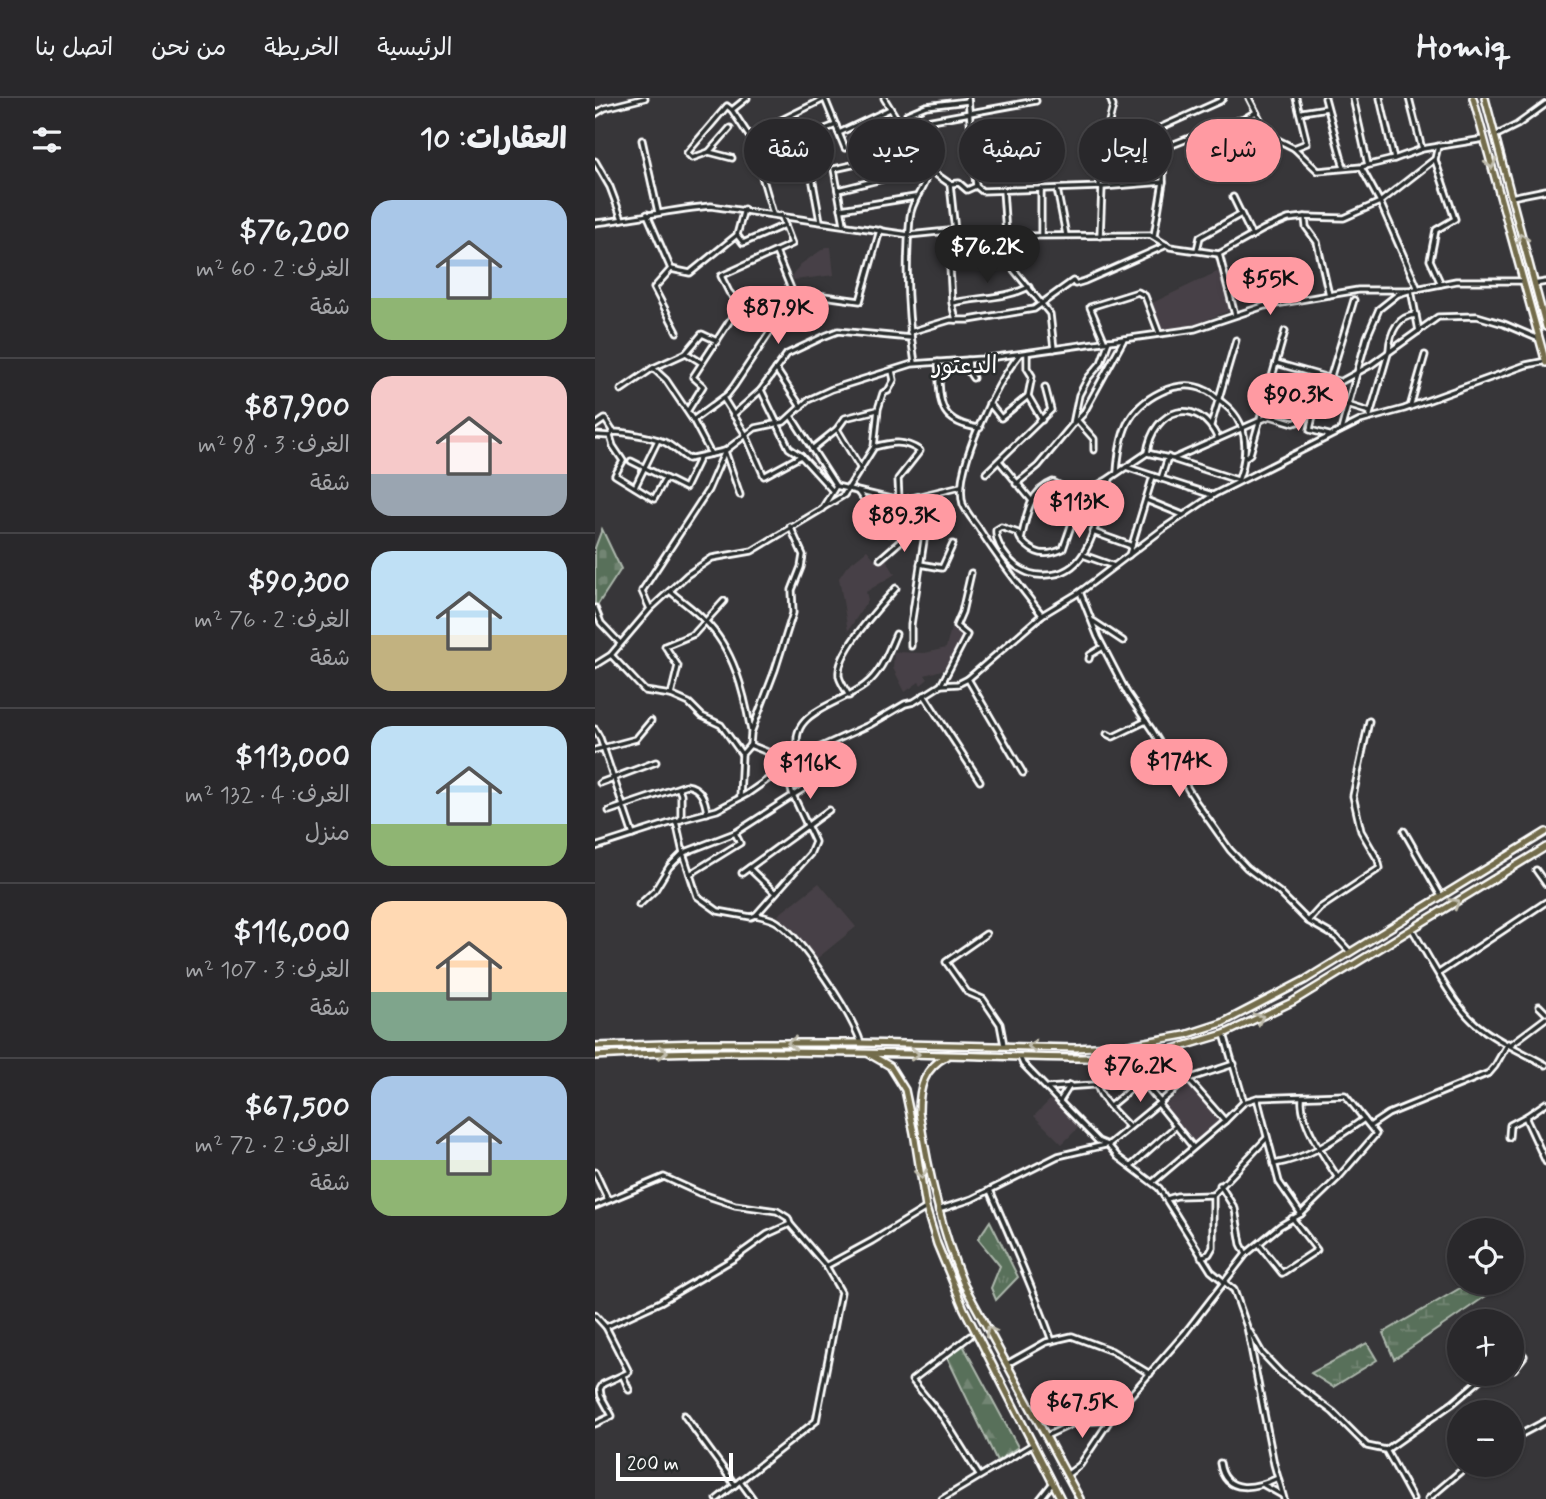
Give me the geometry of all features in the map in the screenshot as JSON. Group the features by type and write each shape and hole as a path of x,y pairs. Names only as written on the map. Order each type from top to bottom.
{"main road":[{"path":"1473,98 1546,362"},
{"path":"1485,98 1546,326"},
{"path":"595,1046 861,1043 1076,1048 1129,1045 1185,1035 1222,1023 1305,981 1546,832"},
{"path":"595,1056 671,1052 762,1052 1104,1058 1170,1049 1224,1034 1310,991 1546,847"},
{"path":"1305,981 1310,991"},
{"path":"762,1052 763,1043"},
{"path":"1076,1048 1077,1058"},
{"path":"866,1053 881,1059 899,1076 918,1131 949,1248 964,1285 1079,1498"},
{"path":"949,1056 930,1068 921,1084 918,1131 926,1208 955,1289 1061,1499"},
{"path":"1004,1388 1017,1382"}],"street":[{"path":"595,114 605,108 645,98"},
{"path":"732,110 747,98"},
{"path":"730,128 709,152 692,158 687,153 727,106 749,136 825,98 845,148"},
{"path":"884,98 895,119"},
{"path":"1110,119 1112,98"},
{"path":"1172,123 1220,102 1223,98"},
{"path":"1249,98 1268,135 1294,148 1318,171 1361,167 1422,149 1484,139"},
{"path":"1294,148 1307,144 1296,98"},
{"path":"1325,98 1344,169"},
{"path":"1353,98 1368,165"},
{"path":"1380,98 1394,159"},
{"path":"1409,98 1422,149"},
{"path":"907,114 949,100 968,99 970,119"},
{"path":"934,119 1036,101"},
{"path":"1495,136 1517,125 1546,104"},
{"path":"1301,113 1327,108"},
{"path":"839,133 890,109"},
{"path":"1154,236 1163,183 1164,148 1257,112"},
{"path":"773,214 757,159 759,154 836,125"},
{"path":"642,140 658,212"},
{"path":"1438,146 1435,159 1455,219 1436,230 1430,260 1441,284"},
{"path":"709,152 732,158"},
{"path":"595,223 711,206 909,235 955,231 1154,236 1167,245 1219,254 1288,219 1305,216 1344,218 1380,202 1435,159"},
{"path":"595,161 610,187 622,220"},
{"path":"844,224 833,171 837,167 848,165"},
{"path":"1361,167 1380,202 1417,289"},
{"path":"945,181 950,184 959,183 967,190 976,186"},
{"path":"813,182 820,220"},
{"path":"837,191 872,182"},
{"path":"915,364 908,307 910,214 916,197 926,182"},
{"path":"976,182 982,191 1163,183"},
{"path":"1100,182 1100,236"},
{"path":"950,184 955,231"},
{"path":"1041,189 1041,235"},
{"path":"1057,189 1066,235"},
{"path":"1003,190 1006,234"},
{"path":"1511,197 1546,190"},
{"path":"841,209 916,197"},
{"path":"1233,197 1252,236"},
{"path":"671,269 690,273 737,235 744,209"},
{"path":"647,214 671,269"},
{"path":"1197,251 1200,237 1241,214"},
{"path":"777,321 740,305 720,276 792,244 781,215"},
{"path":"1305,216 1306,227 1317,242 1329,295"},
{"path":"737,235 743,243 785,225"},
{"path":"693,420 723,398 794,296 809,294 860,301 880,230"},
{"path":"948,231 952,303 956,320"},
{"path":"990,233 1001,254 1050,314 1054,349"},
{"path":"910,332 956,320 1025,311 1043,303 1065,284 1085,281 1167,245"},
{"path":"776,252 794,296"},
{"path":"1219,254 1235,315"},
{"path":"671,269 654,288 677,332"},
{"path":"1341,430 1367,337 1379,309 1398,294 1456,281 1523,281"},
{"path":"1534,285 1546,282"},
{"path":"952,303 980,297 1006,296 1029,287"},
{"path":"595,435 626,432 664,442 688,459 700,457 725,451 755,428 784,422 808,400 832,389 915,364 1027,353 1195,329 1265,306 1358,290 1411,290"},
{"path":"1411,290 1419,331"},
{"path":"1075,422 1079,395 1088,378 1101,363 1106,340 1090,307 1138,292 1145,296 1160,334"},
{"path":"1330,379 1354,300"},
{"path":"688,410 703,386 693,377 740,305"},
{"path":"1368,419 1397,324 1416,315"},
{"path":"1161,479 1170,458 1270,416 1294,423 1301,421 1331,387 1357,373 1438,317 1477,316 1539,339"},
{"path":"733,415 761,390 787,354 801,346 838,331 911,338"},
{"path":"1244,458 1249,454 1286,331"},
{"path":"621,390 653,368 686,353 702,334 717,341"},
{"path":"1016,484 1038,466 1083,414 1124,338"},
{"path":"1211,425 1236,340"},
{"path":"686,353 702,363"},
{"path":"988,402 1001,418 1028,396 1032,376 1027,368 1027,353"},
{"path":"1019,354 988,402 969,454 962,485 963,505 997,557 1042,615"},
{"path":"1410,407 1425,355"},
{"path":"968,360 969,372 973,378"},
{"path":"938,362 938,400 962,426 980,428"},
{"path":"1126,467 1214,494 1329,435 1368,419 1410,407 1527,365 1546,362"},
{"path":"1276,363 1341,382"},
{"path":"653,368 666,380 688,410 711,454"},
{"path":"776,369 801,407"},
{"path":"595,666 611,655 650,609 687,575 712,558 753,551 844,495 874,447 878,410 883,393 888,391 894,380 892,370"},
{"path":"595,847 717,810 801,756 869,725 941,685 958,684 968,679 1042,615 1080,592 1183,515 1239,480 1245,436 1233,411 1207,390 1192,386 1173,388 1144,402 1126,425 1117,472"},
{"path":"986,473 1051,410 1045,387"},
{"path":"761,390 789,447 801,456 832,490"},
{"path":"1028,396 1042,420"},
{"path":"1321,397 1370,412"},
{"path":"723,398 746,435 764,476 801,456"},
{"path":"1315,404 1310,430 1329,435"},
{"path":"812,449 837,429 845,418 878,410"},
{"path":"1147,453 1149,439 1155,428 1174,412 1188,411 1200,416 1211,425 1218,439"},
{"path":"792,416 836,486 899,501 962,485"},
{"path":"595,426 605,419 613,446 623,461 615,475 654,499 665,480"},
{"path":"1075,422 1094,439 1094,450"},
{"path":"837,429 861,468"},
{"path":"635,487 658,440"},
{"path":"874,447 896,441 921,451 898,480 899,501"},
{"path":"725,451 740,495"},
{"path":"650,609 642,591 708,490 725,451"},
{"path":"1111,477 1093,533 1083,555 1073,567 1052,575 1027,573 1007,558 999,544 996,530 1001,527 1018,533 1032,551 1048,555 1063,549 1082,497 1087,491 1147,453 1239,480"},
{"path":"631,461 685,488 700,457"},
{"path":"999,461 1032,501"},
{"path":"1129,555 1153,476"},
{"path":"1021,540 1032,501 1044,486 1053,482 1082,497"},
{"path":"822,509 836,486"},
{"path":"858,492 889,533"},
{"path":"911,646 911,625 931,495"},
{"path":"1146,500 1183,515"},
{"path":"751,733 793,613 792,590 803,555 790,526"},
{"path":"880,559 903,539 908,528 924,534"},
{"path":"1093,533 1132,546"},
{"path":"920,564 942,568 953,544"},
{"path":"1083,555 1114,566"},
{"path":"941,685 967,636 967,632 956,625 962,612 971,573"},
{"path":"849,696 839,675 843,657 864,625 896,588"},
{"path":"669,591 705,621 724,647 741,684 751,733 750,746 742,754"},
{"path":"1080,592 1126,693 1230,850 1308,921 1336,937 1350,952"},
{"path":"671,695 678,666 665,646 694,634 724,601"},
{"path":"595,608 601,623 619,643"},
{"path":"1091,620 1123,641"},
{"path":"801,756 795,744 796,734 803,724 822,707 849,696 866,684 880,670 896,634"},
{"path":"1089,659 1090,655 1103,647"},
{"path":"611,655 645,691 671,695 689,703 702,716 721,725 742,754 740,797"},
{"path":"968,679 1023,773"},
{"path":"924,695 980,781"},
{"path":"595,750 635,739 651,721"},
{"path":"1107,734 1113,737 1146,721"},
{"path":"1308,921 1320,908 1380,868 1361,831 1353,796 1369,721"},
{"path":"595,729 633,835"},
{"path":"750,746 793,762"},
{"path":"600,783 656,762"},
{"path":"679,789 683,853 697,896 709,907 728,914 751,917 756,915 810,854 815,842 793,795 784,768"},
{"path":"639,905 655,890 669,867 683,853 735,833 820,778"},
{"path":"609,811 686,785 700,791 707,813"},
{"path":"742,873 829,810"},
{"path":"1404,831 1441,896"},
{"path":"690,874 740,843 735,833"},
{"path":"749,868 775,893"},
{"path":"1536,870 1546,884"},
{"path":"1439,973 1546,902"},
{"path":"756,915 776,921 814,963 851,1021 861,1043"},
{"path":"1412,929 1472,1020 1546,1065"},
{"path":"986,934 946,962 967,992 983,999 1000,1024 1004,1045"},
{"path":"1370,1126 1388,1114 1489,1073 1509,1044 1546,1015 1539,1006"},
{"path":"1224,1034 1244,1101"},
{"path":"1020,1057 1023,1064 1098,1142 1106,1145 1153,1182 1167,1199 1211,1271 1234,1290 1247,1327 1284,1497"},
{"path":"1047,1088 1188,1079 1234,1064"},
{"path":"938,1210 972,1199 1058,1157 1106,1145 1188,1079"},
{"path":"1188,1079 1225,1121"},
{"path":"1140,1081 1193,1148"},
{"path":"1110,1105 1140,1081"},
{"path":"1097,1084 1096,1087 1129,1127"},
{"path":"1060,1101 1070,1085"},
{"path":"1067,1474 1080,1465 1111,1418 1185,1333 1246,1254 1301,1214 1339,1178 1376,1134 1345,1095 1257,1098 1244,1101 1225,1121 1153,1182"},
{"path":"1302,1097 1301,1105 1320,1150 1339,1178"},
{"path":"1257,1098 1279,1182 1301,1214"},
{"path":"1509,1137 1510,1125 1546,1103"},
{"path":"1527,1115 1527,1124 1546,1162"},
{"path":"1274,1164 1320,1150 1364,1119"},
{"path":"1131,1166 1176,1126"},
{"path":"1202,1257 1209,1254 1213,1247 1213,1195 1267,1138"},
{"path":"595,1172 608,1200"},
{"path":"595,1206 664,1177 735,1205 777,1211 788,1218 790,1224 826,1266 841,1292 816,1421 717,1499"},
{"path":"1220,1185 1235,1209 1241,1244 1246,1254"},
{"path":"990,1190 1014,1253 1035,1294 1052,1341"},
{"path":"1167,1199 1177,1196 1213,1195"},
{"path":"826,1266 926,1208"},
{"path":"1259,1244 1282,1273 1317,1250 1292,1218"},
{"path":"607,1327 660,1302 733,1259 768,1234 790,1224"},
{"path":"595,1315 607,1327 629,1371 624,1376 603,1384 600,1389 601,1396 612,1416 595,1424"},
{"path":"1247,1327 1262,1353 1281,1373 1333,1412 1367,1446 1386,1450 1454,1403 1473,1386"},
{"path":"970,1336 912,1380 944,1419 979,1475"},
{"path":"1007,1364 1052,1341 1072,1336 1112,1351 1150,1374"},
{"path":"624,1376 629,1390"},
{"path":"684,1415 737,1483 753,1499"},
{"path":"1047,1436 1074,1423 1111,1418"},
{"path":"1524,1433 1546,1421"},
{"path":"942,1499 1032,1445"},
{"path":"1386,1450 1413,1499"},
{"path":"1220,1464 1229,1481 1245,1488 1263,1485 1278,1478"},
{"path":"1428,1499 1454,1477"},
{"path":"1040,1499 1053,1483"},
{"path":"1263,1485 1284,1497"}],"shaded area":[{"path":"826,247 831,247 834,275 794,280 791,276 801,264"},
{"path":"1219,271 1231,310 1196,324 1161,329 1150,304"},
{"path":"867,550 879,564 886,559 895,574 866,592 868,600 848,631 839,578 847,566"},
{"path":"951,628 966,635 948,668 925,675 928,679 921,685 919,682 905,692 893,668 894,652 925,653 946,648"},
{"path":"819,883 856,927 814,961 778,915"},
{"path":"1189,1085 1219,1121 1194,1142 1164,1106"},
{"path":"1051,1099 1079,1127 1062,1144 1034,1116"}],"green space":[{"path":"602,529 621,569 597,606 595,548"},
{"path":"990,1221 1018,1277 996,1300 991,1288 1000,1266 978,1239"},
{"path":"1448,1295 1487,1295 1467,1309 1447,1309 1447,1323 1394,1359 1383,1333"},
{"path":"1367,1343 1377,1360 1333,1387 1311,1373"},
{"path":"963,1345 1018,1447 997,1461 947,1357"}],"district":[{"name":"الدعتور","path":"965,366"}]}
